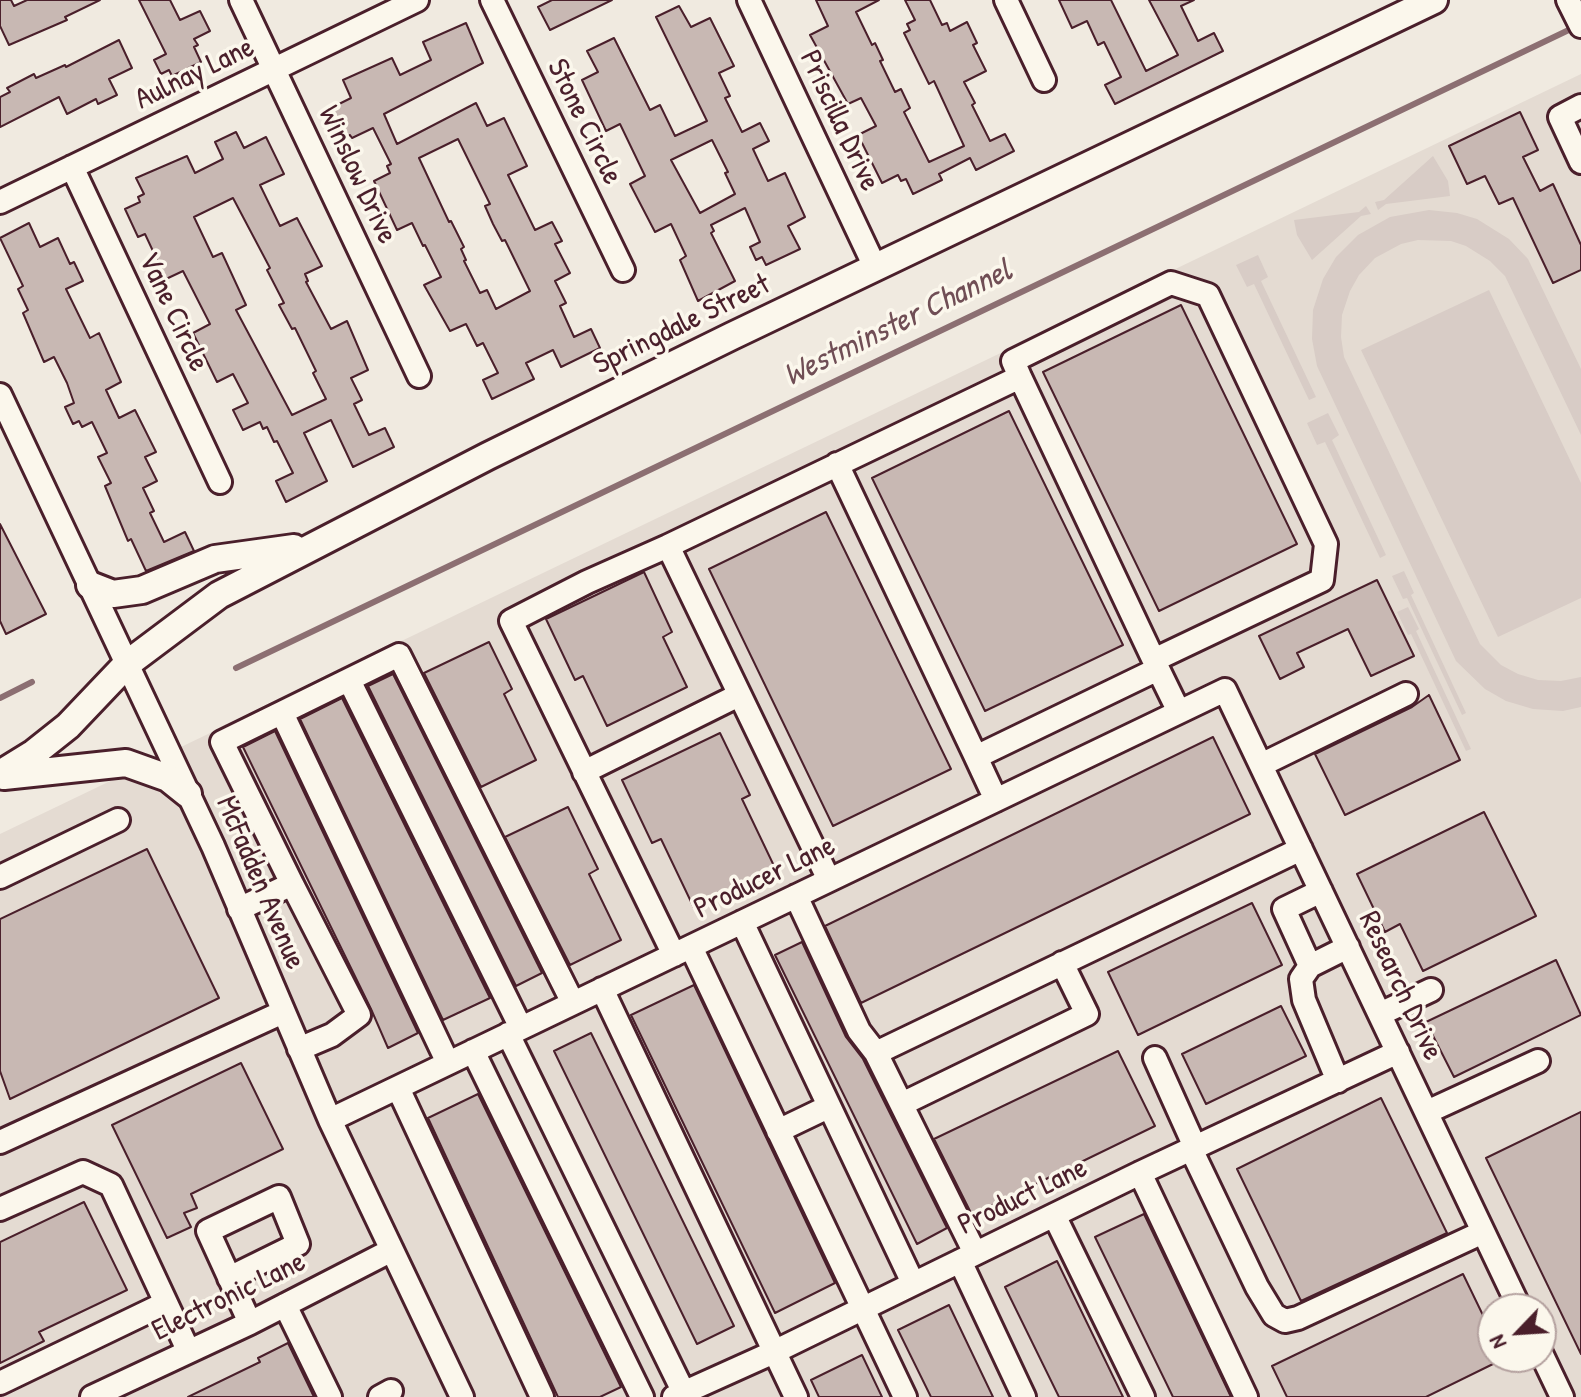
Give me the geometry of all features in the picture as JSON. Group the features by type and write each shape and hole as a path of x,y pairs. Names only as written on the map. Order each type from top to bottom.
{"main road":[{"name":"Springdale Street","path":"0,775 68,726 127,664 219,595 488,456 1434,0"},
{"path":"90,585 113,594 142,590 215,559 314,545"},
{"path":"0,775 126,763 168,778 188,794"}],"street":[{"name":"Winslow Drive","path":"241,0 419,376"},
{"name":"Aulnay Lane","path":"0,202 417,0"},
{"name":"Stone Circle","path":"492,0 623,270"},
{"name":"Priscilla Drive","path":"749,0 875,267"},
{"path":"1006,0 1044,80"},
{"path":"1568,0 1581,26"},
{"path":"1581,106 1560,117 1581,162"},
{"name":"Vane Circle","path":"72,167 220,482"},
{"path":"976,757 1156,664 1322,580 1326,544 1208,295 1171,283 1013,361 1020,377 1156,664 1179,712"},
{"path":"905,1397 778,1131 584,772 511,621 1020,377"},
{"name":"McFadden Avenue","path":"0,395 188,794 330,1120 462,1397"},
{"path":"837,464 996,800"},
{"path":"668,546 829,880"},
{"path":"299,1049 332,1035 359,1015 222,742 399,655 573,1003"},
{"path":"349,680 514,1031 677,1396"},
{"name":"Producer Lane","path":"330,1120 1225,690"},
{"name":"Research Drive","path":"1225,690 1512,1293"},
{"path":"1261,765 1406,694"},
{"path":"584,772 739,695"},
{"path":"282,713 448,1063"},
{"path":"0,876 118,820"},
{"path":"876,1053 1301,849"},
{"path":"239,909 292,884"},
{"path":"1310,966 1284,909 1321,891"},
{"path":"796,896 859,1031 876,1053 902,1104 1024,1397"},
{"path":"742,922 913,1283"},
{"path":"1338,1081 1304,1000 1301,979 1310,966 1348,947"},
{"path":"902,1104 1087,1014 1062,963"},
{"path":"602,989 796,1397"},
{"path":"1380,1014 1431,990"},
{"path":"1,1140 283,1012"},
{"path":"473,1051 642,1397"},
{"name":"Product Lane","path":"677,1396 1398,1052"},
{"path":"1155,1058 1257,1287 1274,1315 1285,1321 1298,1318 1483,1232"},
{"path":"1427,1112 1538,1061"},
{"path":"398,1088 542,1397"},
{"path":"778,1131 828,1107"},
{"path":"0,1209 83,1172 111,1185 188,1350"},
{"path":"1140,1173 1246,1397"},
{"path":"1054,1215 1143,1397"},
{"name":"Electronic Lane","path":"92,1397 250,1323 392,1250"},
{"path":"229,1278 250,1323"},
{"path":"0,1383 166,1303"},
{"path":"285,1305 330,1397"},
{"path":"1551,1373 1562,1397"}],"shaded area":[{"path":"1581,74 1581,1397 0,1397 0,834"},
{"path":"1433,156 1448,181 1450,196 1386,204 1378,210 1375,202 1384,200"},
{"path":"1366,206 1371,214 1361,216 1312,260 1297,235 1294,220 1359,212"},
{"path":"1429,210 1477,219 1509,239 1528,259 1581,369 1581,435 1505,276 1490,261 1451,241 1418,240 1401,244 1375,258 1359,275 1342,315 1344,357 1480,644 1501,665 1518,674 1538,680 1561,681 1581,677 1581,707 1563,711 1533,709 1506,701 1485,689 1456,661 1317,366 1312,339 1313,310 1323,279 1336,257 1358,235 1390,217"},
{"path":"1258,255 1268,277 1261,281 1316,397 1309,400 1254,284 1247,287 1236,265"},
{"path":"1489,290 1581,483 1581,598 1498,637 1361,350"},
{"path":"1328,413 1339,435 1332,440 1386,555 1380,558 1325,442 1317,445 1307,423"},
{"path":"1404,571 1414,593 1411,595 1466,713 1462,715 1407,598 1403,599 1392,576"},
{"path":"1408,607 1419,629 1416,631 1471,749 1466,751 1411,634 1408,635 1397,612"}],"building":[{"path":"0,0 11,0 14,6 27,0 100,0 65,17 67,20 9,45 0,26"},
{"path":"139,0 170,0 180,20 200,11 210,31 194,39 201,62 172,76 169,70 161,74 154,60 166,54"},
{"path":"552,0 612,0 550,30 538,7"},
{"path":"816,0 879,0 856,12 872,45 875,43 895,92 901,89 910,108 904,112 929,162 964,146 934,81 929,84 904,33 910,30 907,24 915,20 905,0 930,0 942,25 947,23 950,31 967,22 977,43 973,45 986,71 964,82 975,103 972,105 990,141 1005,134 1014,151 976,170 970,158 939,174 942,180 913,194 906,179 901,181 898,175 882,183 858,135 876,126 861,98 848,104 810,35 828,26"},
{"path":"1059,0 1111,0 1146,71 1178,55 1149,0 1194,0 1181,6 1198,41 1214,33 1223,51 1115,104 1105,85 1121,77 1104,42 1098,45 1087,21 1072,28"},
{"path":"679,6 691,27 710,18 734,66 719,73 730,96 725,98 742,132 760,123 769,141 753,149 768,181 785,173 805,217 788,226 800,249 766,265 762,257 756,260 750,247 760,242 745,208 711,225 714,231 711,233 735,281 698,301 680,260 686,256 671,224 655,232 630,184 645,176 620,124 606,131 582,80 598,72 587,51 614,38 650,110 660,105 675,136 707,121 656,17","holes":["712,140 728,172 725,173 735,194 700,213 671,160"]},
{"path":"466,23 483,63 384,114 397,144 476,103 487,126 504,118 527,166 508,175 535,230 552,222 562,241 555,244 570,273 555,281 566,303 560,306 574,337 591,329 600,348 561,367 553,350 526,363 534,379 492,399 483,380 498,373 483,343 477,346 466,324 450,331 424,285 441,277 425,245 412,223 397,230 374,181 390,173 387,166 391,164 373,128 352,138 350,135 345,137 331,108 351,98 343,80 392,58 400,75 431,60 423,42","holes":["458,139 490,204 485,206 493,224 502,241 505,240 530,291 496,309 487,290 480,293 464,261 461,249 464,247 419,158"]},
{"path":"119,40 132,68 109,79 117,95 98,104 96,99 67,114 59,97 0,127 0,97 10,92 7,88 34,74 36,78 66,67"},
{"path":"1520,112 1538,150 1523,157 1540,191 1553,184 1581,245 1581,270 1553,283 1513,198 1499,204 1485,176 1467,184 1449,146"},
{"path":"236,132 244,148 266,137 284,174 260,185 280,226 297,218 322,266 305,274 306,282 331,329 347,321 368,370 351,378 362,400 354,404 369,435 385,428 394,447 353,467 331,420 304,433 327,481 286,502 276,481 293,473 277,441 274,442 267,427 263,429 260,422 243,430 233,410 248,403 233,374 217,382 193,333 210,324 183,271 166,279 145,234 138,237 125,209 140,202 138,197 144,194 136,178 187,156 195,173 223,159 215,142","holes":["233,198 270,268 267,270 284,303 279,305 292,329 295,328 326,399 292,415 236,310 246,305 222,253 213,257 194,217"]},
{"path":"29,223 40,247 58,238 70,264 74,262 83,281 66,289 90,338 99,333 121,382 106,390 119,418 135,410 156,452 145,457 157,481 143,488 154,511 150,513 164,542 185,532 194,551 146,571 131,539 128,541 105,486 111,483 98,457 107,453 92,422 82,427 79,421 73,424 65,407 74,403 67,383 54,357 44,362 23,313 28,310 18,289 23,286 0,238"},
{"path":"1181,305 1297,544 1159,611 1043,372"},
{"path":"1009,411 1123,645 985,711 872,478"},
{"path":"826,512 951,769 833,826 709,569"},
{"path":"0,524 46,614 6,634 0,621"},
{"path":"644,572 672,632 663,637 687,687 607,726 583,676 575,680 546,619"},
{"path":"1377,580 1414,656 1371,676 1348,629 1297,653 1304,667 1280,679 1259,636"},
{"path":"489,642 512,689 504,694 536,760 481,787 424,673"},
{"path":"393,674 542,973 516,986 368,686"},
{"path":"1429,695 1460,760 1345,815 1315,754 1412,707"},
{"path":"342,698 490,998 443,1020 300,719"},
{"path":"275,731 418,1033 388,1048 243,747"},
{"path":"720,733 750,795 742,799 775,868 694,908 661,839 652,843 622,780"},
{"path":"1213,737 1250,814 861,1003 825,926"},
{"path":"568,807 598,869 589,874 621,940 570,965 505,837"},
{"path":"1484,812 1536,916 1423,971 1400,924 1385,932 1357,874"},
{"path":"147,849 219,998 10,1099 0,1071 0,919"},
{"path":"1252,903 1282,965 1138,1035 1108,972"},
{"path":"802,942 846,1037 863,1059 947,1228 917,1244 775,955"},
{"path":"1556,960 1581,1015 1454,1077 1426,1022"},
{"path":"694,985 835,1283 775,1313 631,1015"},
{"path":"1281,1006 1306,1056 1206,1104 1182,1054"},
{"path":"591,1033 734,1326 697,1344 554,1051"},
{"path":"1118,1051 1155,1126 972,1215 934,1139"},
{"path":"241,1063 283,1149 191,1194 197,1208 184,1213 191,1227 167,1238 112,1125"},
{"path":"478,1094 621,1387 600,1397 558,1397 428,1118"},
{"path":"1381,1098 1447,1233 1301,1301 1237,1169"},
{"path":"1581,1112 1581,1354 1557,1304 1557,1293 1551,1293 1486,1158"},
{"path":"84,1202 127,1290 39,1332 44,1341 0,1363 0,1242"},
{"path":"1144,1214 1231,1397 1173,1397 1095,1237"},
{"path":"1057,1261 1123,1397 1059,1397 1005,1287"},
{"path":"1463,1274 1477,1303 1477,1372 1426,1397 1287,1397 1272,1366"},
{"path":"949,1305 993,1397 931,1397 898,1330"},
{"path":"288,1343 314,1397 188,1397 260,1362 258,1358"},
{"path":"862,1355 882,1397 819,1397 811,1380"}],"waterway":[{"name":"Westminster Channel","path":"236,668 1575,27"},
{"name":"Westminster Channel","path":"0,698 32,682"}]}
